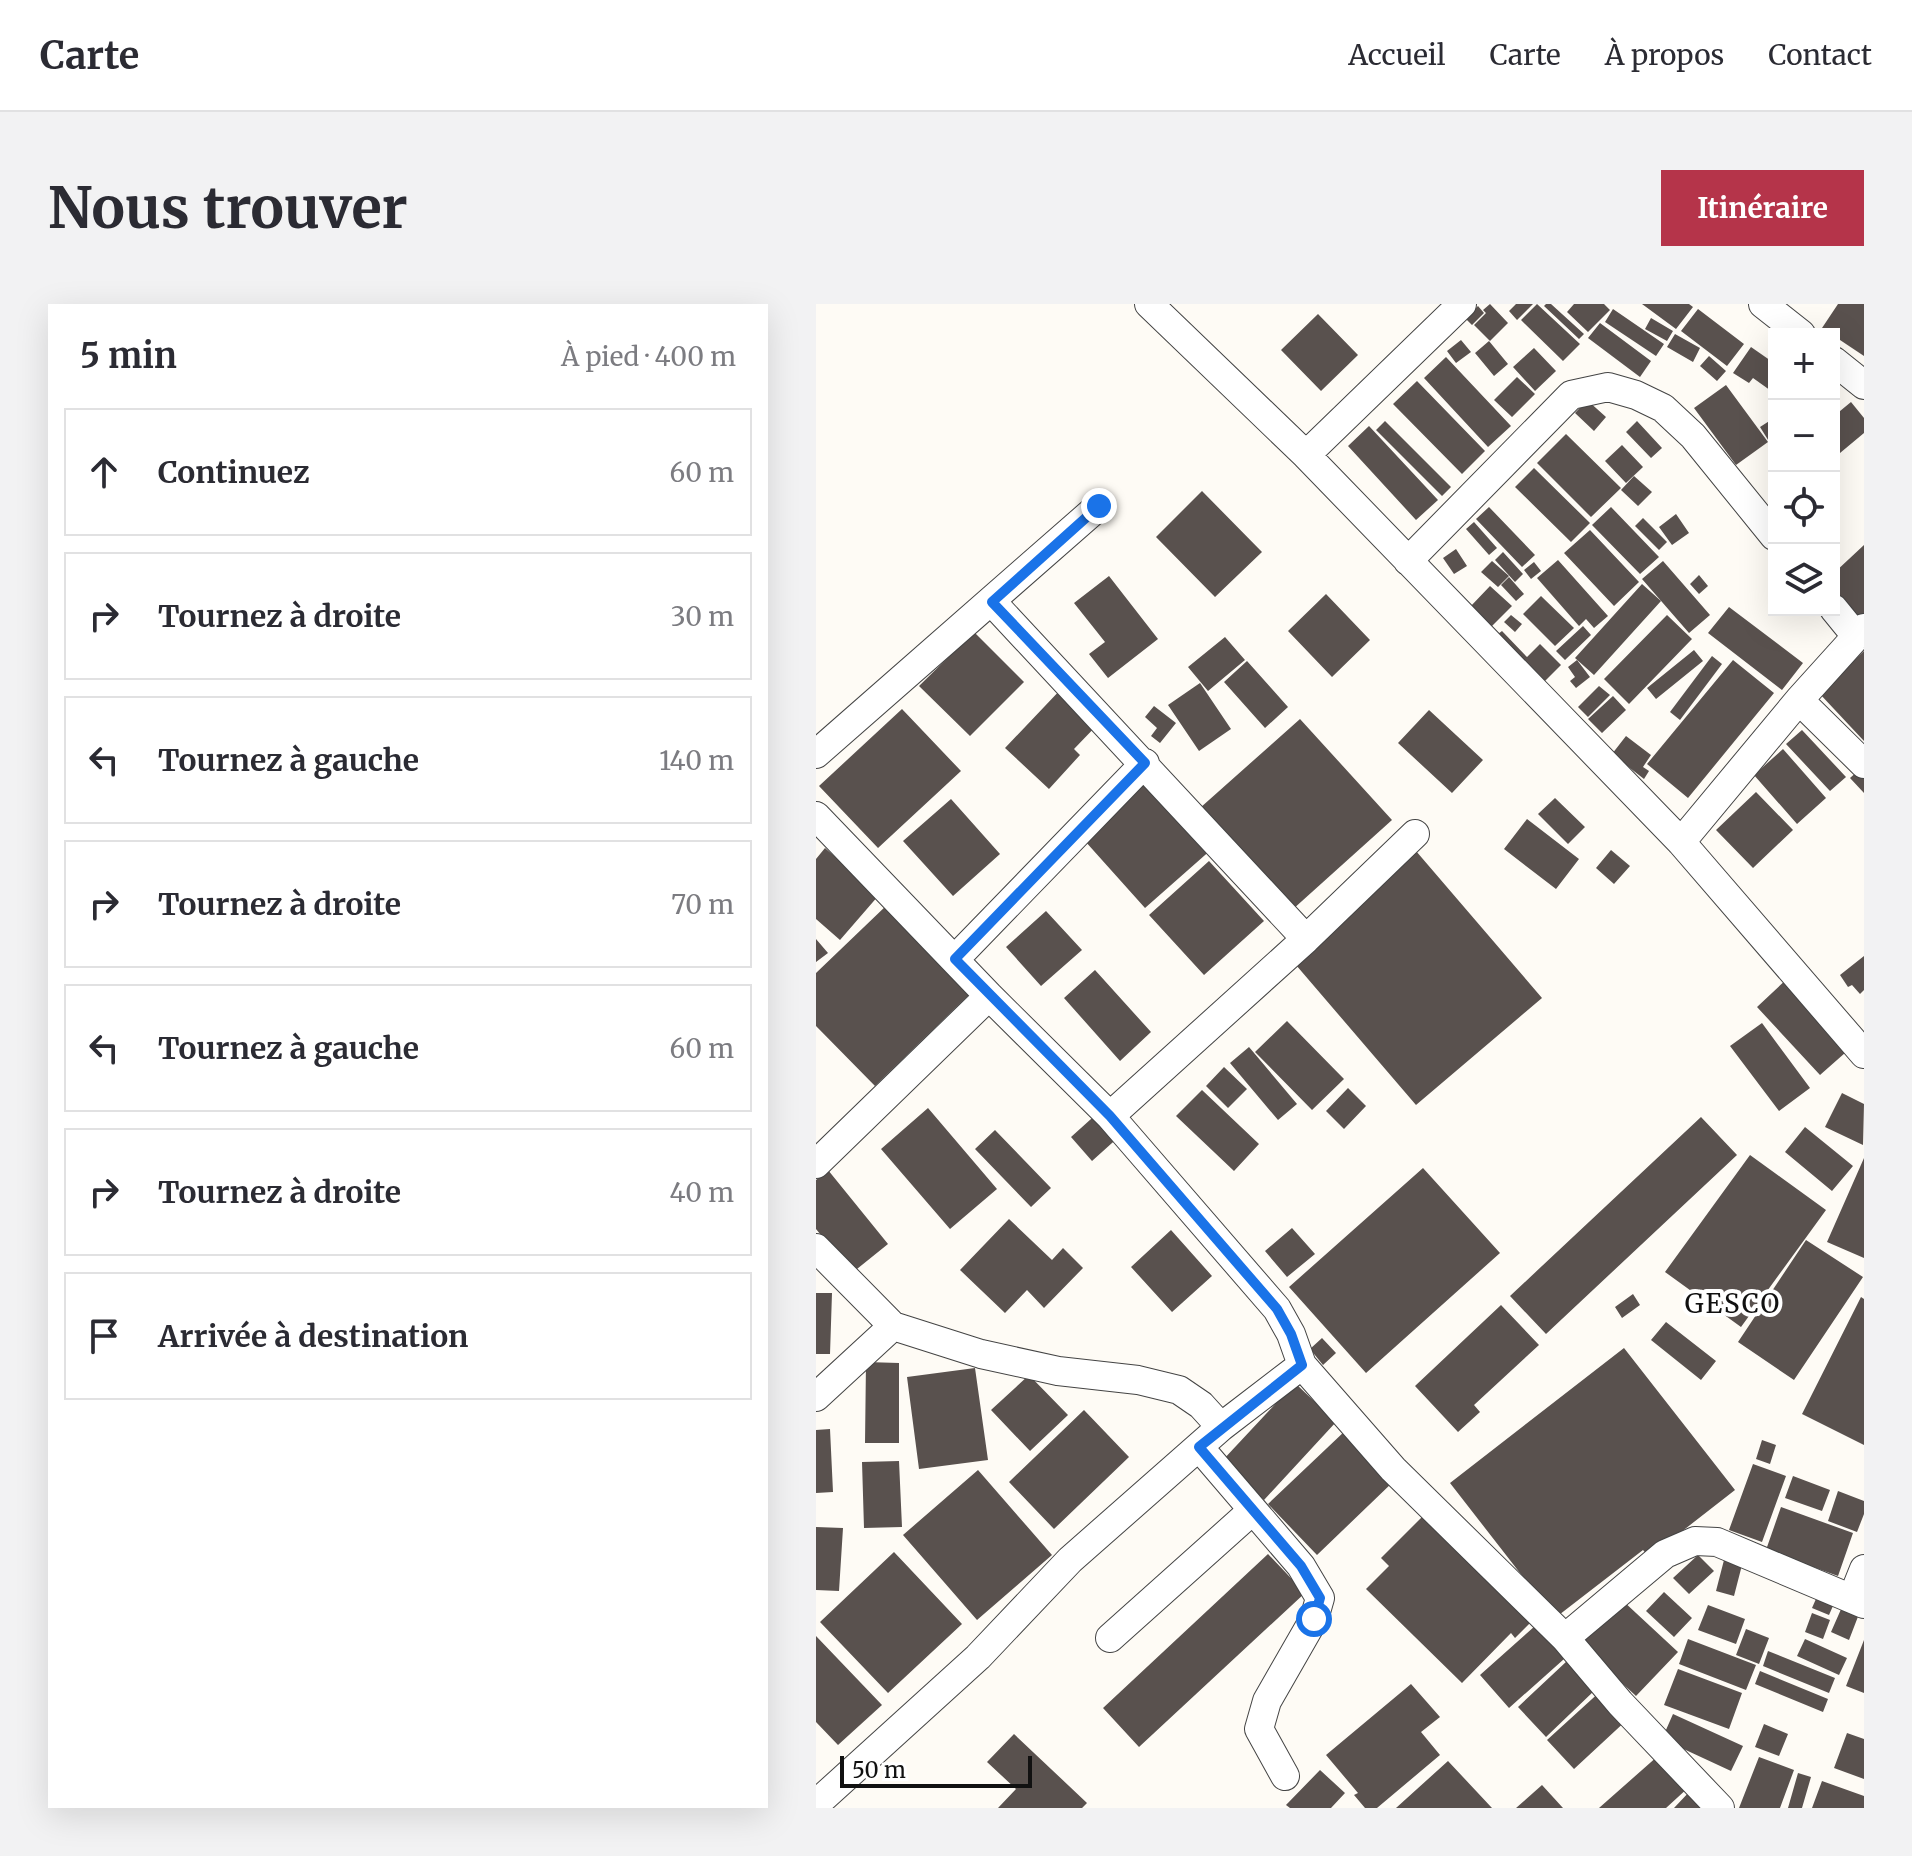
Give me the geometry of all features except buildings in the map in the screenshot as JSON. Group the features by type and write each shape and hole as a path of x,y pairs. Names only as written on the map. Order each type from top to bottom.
{"street":[{"path":"1149,304 1306,455 1681,842 1860,1041"},
{"path":"1306,455 1462,304"},
{"path":"1763,304 1793,328"},
{"path":"1840,366 1864,385"},
{"path":"1408,561 1571,395 1608,387 1636,395 1663,408 1693,436 1768,529"},
{"path":"816,754 1099,506"},
{"path":"992,602 1306,939"},
{"path":"1681,842 1860,632 1840,614"},
{"path":"1799,700 1864,764"},
{"path":"955,959 1145,763"},
{"path":"816,816 989,996 1110,1116 1277,1309 1291,1334 1302,1365 1393,1469 1565,1638 1620,1703 1720,1808"},
{"path":"1110,1116 1306,939 1415,834"},
{"path":"816,1164 989,996"},
{"path":"816,1248 893,1326 981,1354 1058,1371 1138,1380 1179,1390 1201,1405 1221,1427"},
{"path":"816,1397 893,1326"},
{"path":"828,1803 978,1657 1070,1560 1221,1427 1302,1365"},
{"path":"1199,1447 1301,1566 1320,1598 1314,1619 1267,1701 1259,1729 1285,1776"},
{"path":"1110,1638 1253,1510"},
{"path":"1565,1638 1665,1554 1695,1541 1717,1542 1858,1602 1864,1569"}],"district":[{"name":"GESCO","path":"1733,1304"}],"route":[{"path":"1099,506 992,602 1145,763 955,959 1110,1116 1277,1309 1291,1334 1302,1365 1199,1447 1301,1566 1320,1598 1314,1619"}]}
